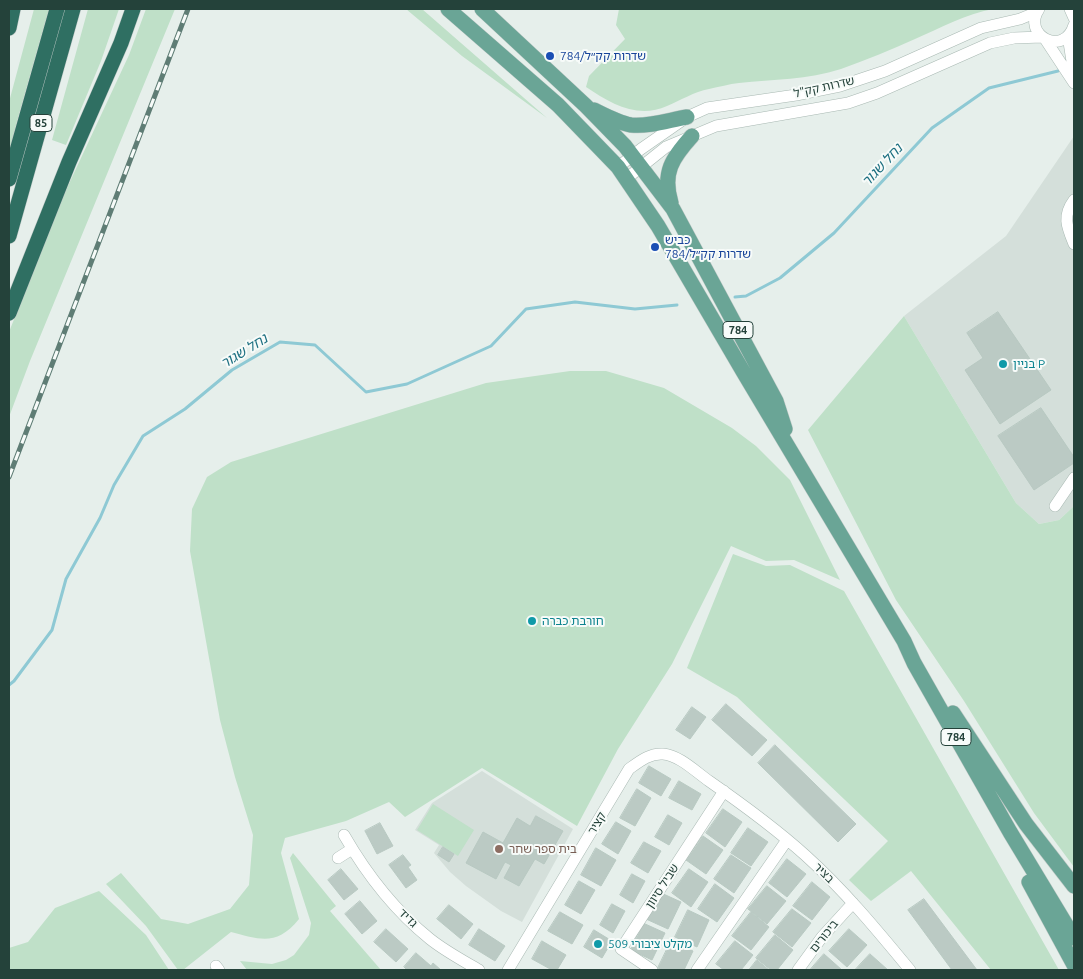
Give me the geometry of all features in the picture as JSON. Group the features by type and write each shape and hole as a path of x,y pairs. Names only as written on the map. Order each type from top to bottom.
{"highway":[{"path":"9,28 13,9"},
{"name":"85","path":"9,179 57,9"},
{"name":"85","path":"9,236 73,9"},
{"path":"9,313 69,162 121,43 133,9"}],"main road":[{"name":"784","path":"448,9 558,105 611,158 658,226 904,641 914,663 1010,832 1074,938"},
{"name":"784","path":"482,9 586,106 637,161 673,209 776,401 794,454"},
{"path":"586,106 608,117 631,125 648,125 687,117"},
{"path":"673,209 667,185 670,168 676,154 692,136"},
{"path":"904,641 919,659 1026,824 1074,886"},
{"path":"1010,832 1016,859 1074,965"}],"street":[{"path":"1070,9 1074,18"},
{"name":"שדרות קק\"ל","path":"622,173 687,117 707,108 723,104 796,95 840,86 885,71 981,28 1020,19 1038,10"},
{"path":"1038,10 1035,26 1074,83"},
{"name":"שדרות קק\"ל","path":"637,161 716,126 848,104 877,94 990,43 1014,38 1044,38 1059,41 1072,30"},
{"path":"1072,30 1074,74"},
{"path":"1074,200 1066,223 1074,244"},
{"path":"1055,506 1074,478"},
{"name":"קציר","path":"508,970 629,769 650,756 664,754 676,758 724,791"},
{"name":"בציר","path":"724,791 805,854 853,903 908,969"},
{"name":"שביל סיוון","path":"652,970 621,949 724,791"},
{"name":"גדיד","path":"344,835 371,878 410,921 430,939 479,970"},
{"path":"697,970 788,840"},
{"path":"338,858 352,849"},
{"name":"ביכורים","path":"798,970 822,937 853,903"}],"shaded area":[{"path":"1074,136 1074,506 1059,520 1039,524 1016,503 904,316 1006,236"},
{"name":"בית ספר שחר","path":"482,771 573,829 522,922 501,911 466,886 450,872 434,853 439,845 415,830 432,803"}],"green space":[{"path":"34,9 49,9 16,125 9,159 9,102"},
{"path":"88,9 119,9 101,61 66,145 52,140"},
{"path":"146,9 175,9 30,361 9,417 9,332 60,203 129,55"},
{"path":"406,9 422,9 547,118 462,56"},
{"path":"619,9 993,9 963,18 888,51 829,73 728,85 703,90 667,106 646,111 625,108 615,104 586,87 589,76 625,39 616,25"},
{"path":"904,316 1016,503 1039,524 1059,520 1074,506 1074,867 1034,813 964,701 896,600 808,430"},
{"path":"570,371 606,371 664,388 732,428 756,446 790,480 840,580 794,560 766,561 731,546 672,664 618,749 577,826 482,768 405,817 389,802 346,821 285,838 281,853 299,919 283,934 268,939 231,932 183,970 178,970 146,926 106,884 121,873 161,919 188,924 230,909 249,885 253,835 220,720 190,551 192,509 207,477 231,462 486,383"},
{"path":"733,554 766,566 790,565 844,591 1059,970 991,970 911,871 871,901 849,880 888,841 737,697 687,668"},
{"path":"433,804 474,830 458,856 417,830"},
{"path":"293,853 336,906 330,911 381,970 247,970 240,961 272,964 286,960 294,955 309,935 311,923 290,858"},
{"path":"99,891 146,935 169,970 9,970 9,948 28,942 55,908"}],"building":[{"name":"בניין P","path":"998,312 1051,390 1000,424 965,370 983,358 967,333"},
{"path":"1041,408 1074,457 1074,463 1034,490 998,436"},
{"path":"726,704 767,740 752,756 712,720"},
{"path":"692,707 706,717 690,739 676,730"},
{"path":"775,745 856,824 838,842 758,763"},
{"path":"649,766 671,779 661,796 639,783"},
{"path":"679,781 701,794 692,810 669,798"},
{"path":"637,789 651,798 635,826 620,818"},
{"path":"723,809 742,822 725,847 706,833"},
{"path":"668,815 682,823 669,845 655,837"},
{"path":"536,816 563,831 544,864 535,859 519,886 504,878 511,865 505,862 496,879 466,863 483,832 503,843 517,818 530,826"},
{"path":"616,822 631,831 618,854 602,844"},
{"path":"380,823 393,846 377,854 365,831"},
{"path":"748,828 768,842 751,866 731,853"},
{"path":"703,836 723,850 706,874 686,860"},
{"path":"644,842 661,851 648,873 631,863"},
{"path":"443,847 454,854 449,862 438,855"},
{"path":"596,848 616,860 601,886 581,875"},
{"path":"403,855 411,865 408,867 417,880 406,888 389,865"},
{"path":"731,855 751,868 734,893 714,879"},
{"path":"787,859 806,874 787,897 769,883"},
{"path":"341,869 358,889 344,900 328,880"},
{"path":"689,869 708,882 691,907 672,893"},
{"path":"632,874 645,881 633,903 620,895"},
{"path":"579,881 595,890 581,914 565,905"},
{"path":"812,882 830,897 812,920 793,906"},
{"path":"715,884 734,898 717,922 698,909"},
{"path":"767,886 786,901 767,924 748,909"},
{"path":"659,892 681,902 668,929 646,919"},
{"path":"924,899 977,970 952,970 908,910"},
{"path":"360,901 377,921 362,934 345,914"},
{"path":"612,904 625,911 613,933 600,925"},
{"path":"449,905 473,924 461,939 437,919"},
{"path":"792,909 811,923 792,947 773,932"},
{"path":"688,910 709,920 697,947 675,937"},
{"path":"560,912 583,925 572,944 548,931"},
{"path":"751,912 769,927 751,950 732,936"},
{"path":"643,923 665,933 652,960 631,950"},
{"path":"386,929 408,949 396,962 374,942"},
{"path":"479,929 505,946 495,961 469,945"},
{"path":"849,929 867,945 847,967 829,951"},
{"name":"מקלט ציבורי 509","path":"594,930 612,941 602,958 584,947"},
{"path":"775,935 793,950 777,970 771,970 756,958"},
{"path":"542,941 566,955 557,970 552,970 532,959"},
{"path":"671,941 693,951 684,970 663,970 658,968"},
{"path":"735,941 753,955 741,970 724,970 716,964"},
{"path":"416,953 431,966 433,963 441,970 407,970 404,967"},
{"path":"824,954 842,970 810,970"},
{"path":"870,954 888,970 855,970"},
{"path":"757,960 769,970 749,970"}],"waterway":[{"name":"נחל שגור","path":"735,297 746,296 780,278 834,233 932,128 989,88 1058,71"},
{"name":"נחל שגור","path":"9,685 52,630 66,579 100,518 114,485 143,436 185,409 232,370 280,342 315,345 366,392 407,384 491,346 526,309 575,302 635,309 677,305"}],"railway":[{"path":"9,477 188,9"}],"place":[{"name":"784/שדרות קק״ל","path":"550,56"},
{"name":"כביש 784/שדרות קק״ל","path":"655,247"},
{"name":"בניין P","path":"1003,364"},
{"name":"חורבת כברה","path":"532,621"},
{"name":"בית ספר שחר","path":"499,849"},
{"name":"מקלט ציבורי 509","path":"598,944"}]}
